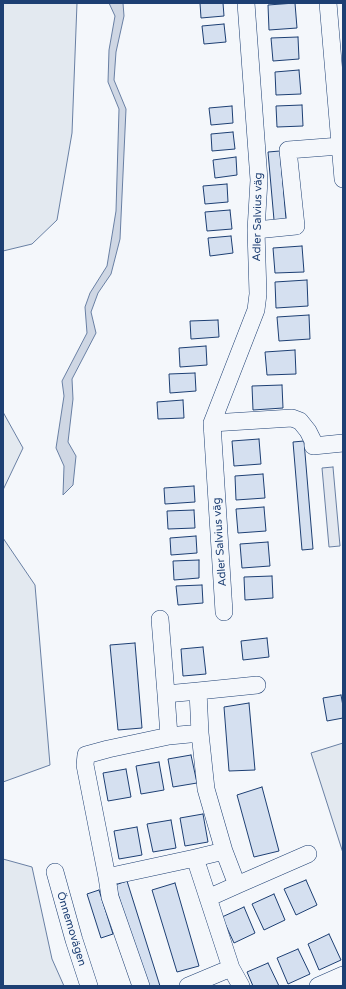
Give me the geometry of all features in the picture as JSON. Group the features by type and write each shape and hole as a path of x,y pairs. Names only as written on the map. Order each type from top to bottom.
{"street":[{"name":"Adler Salvius väg","path":"224,612 212,423 256,310 258,294 256,230 260,180 246,3"},
{"path":"328,3 343,179"},
{"path":"256,230 296,226 288,150 340,146"},
{"path":"212,423 292,418 300,421 304,426 313,441 313,446 343,443"},
{"path":"160,619 169,736"},
{"path":"166,694 257,685"},
{"path":"198,691 200,733 206,789 224,851 237,885"},
{"path":"141,986 110,898 85,764 86,755 169,736 200,733"},
{"path":"107,878 224,851"},
{"path":"208,898 308,854"},
{"path":"195,858 231,968 242,986"},
{"name":"Önnemovägen","path":"55,872 74,940 89,986"},
{"path":"188,986 231,968"},
{"path":"318,986 343,975"}],"shaded area":[{"path":"3,3 77,3 72,133 57,220 32,244 3,251"},
{"path":"109,3 123,3 124,16 116,52 114,80 126,109 120,239 111,274 98,293 91,312 96,333 72,379 73,399 68,442 76,456 73,485 63,495 64,466 56,448 64,396 62,381 87,333 85,307 90,293 107,266 116,211 119,109 108,82 109,50 115,16"},
{"path":"3,412 23,448 3,490"},
{"path":"333,467 340,546 329,547 322,468"},
{"path":"3,538 35,585 50,765 3,782"},
{"path":"343,743 343,853 311,753"},
{"path":"3,859 32,867 52,959 64,986 3,986"}],"building":[{"path":"200,3 223,3 224,16 201,18"},
{"path":"295,3 297,28 269,30 268,5"},
{"path":"224,24 226,42 204,44 202,26"},
{"path":"298,37 299,59 273,61 271,38"},
{"path":"299,70 301,94 276,95 275,72"},
{"path":"302,105 303,126 277,127 276,106"},
{"path":"232,106 233,123 211,125 209,108"},
{"path":"233,132 235,149 212,151 211,134"},
{"path":"280,151 286,219 274,220 268,152"},
{"path":"236,157 237,175 215,178 213,160"},
{"path":"227,184 228,202 205,204 203,186"},
{"path":"230,210 232,229 207,231 205,212"},
{"path":"231,236 233,253 210,256 208,238"},
{"path":"302,246 304,272 275,273 273,248"},
{"path":"307,280 308,306 276,308 275,282"},
{"path":"309,315 310,339 279,341 277,317"},
{"path":"218,320 219,337 191,339 190,321"},
{"path":"206,346 207,365 180,367 179,348"},
{"path":"295,350 296,374 267,375 265,352"},
{"path":"195,373 196,391 170,393 169,374"},
{"path":"282,385 283,408 253,410 252,386"},
{"path":"183,400 184,418 158,419 157,402"},
{"path":"259,439 261,464 234,466 232,441"},
{"path":"304,441 313,549 302,550 293,442"},
{"path":"263,474 265,498 236,500 235,476"},
{"path":"194,486 195,502 165,504 164,488"},
{"path":"264,507 266,531 238,533 236,509"},
{"path":"194,510 195,528 168,529 167,511"},
{"path":"196,536 197,553 171,555 170,538"},
{"path":"268,542 270,566 242,568 240,544"},
{"path":"199,560 199,578 174,580 173,561"},
{"path":"272,576 273,598 245,600 244,577"},
{"path":"202,585 203,603 178,605 176,586"},
{"path":"267,638 269,657 243,660 241,641"},
{"path":"135,643 142,728 118,730 110,645"},
{"path":"203,647 206,674 183,676 181,649"},
{"path":"341,695 343,718 327,721 323,698"},
{"path":"249,703 255,770 229,771 224,707"},
{"path":"191,755 197,783 173,787 168,759"},
{"path":"159,762 164,790 141,794 136,766"},
{"path":"126,769 131,797 108,801 103,773"},
{"path":"262,787 279,851 254,857 237,795"},
{"path":"203,814 208,842 185,846 180,818"},
{"path":"171,820 176,848 153,852 147,824"},
{"path":"137,827 142,855 119,859 114,831"},
{"path":"306,880 317,905 296,915 284,889"},
{"path":"127,881 160,986 147,986 115,885"},
{"path":"175,883 199,966 177,972 152,890"},
{"path":"99,890 113,934 101,938 87,894"},
{"path":"274,894 285,920 264,930 252,904"},
{"path":"244,907 255,933 234,943 222,917"},
{"path":"329,934 341,960 319,970 308,944"},
{"path":"298,949 310,974 288,984 277,958"},
{"path":"268,963 279,986 253,986 247,972"}]}
